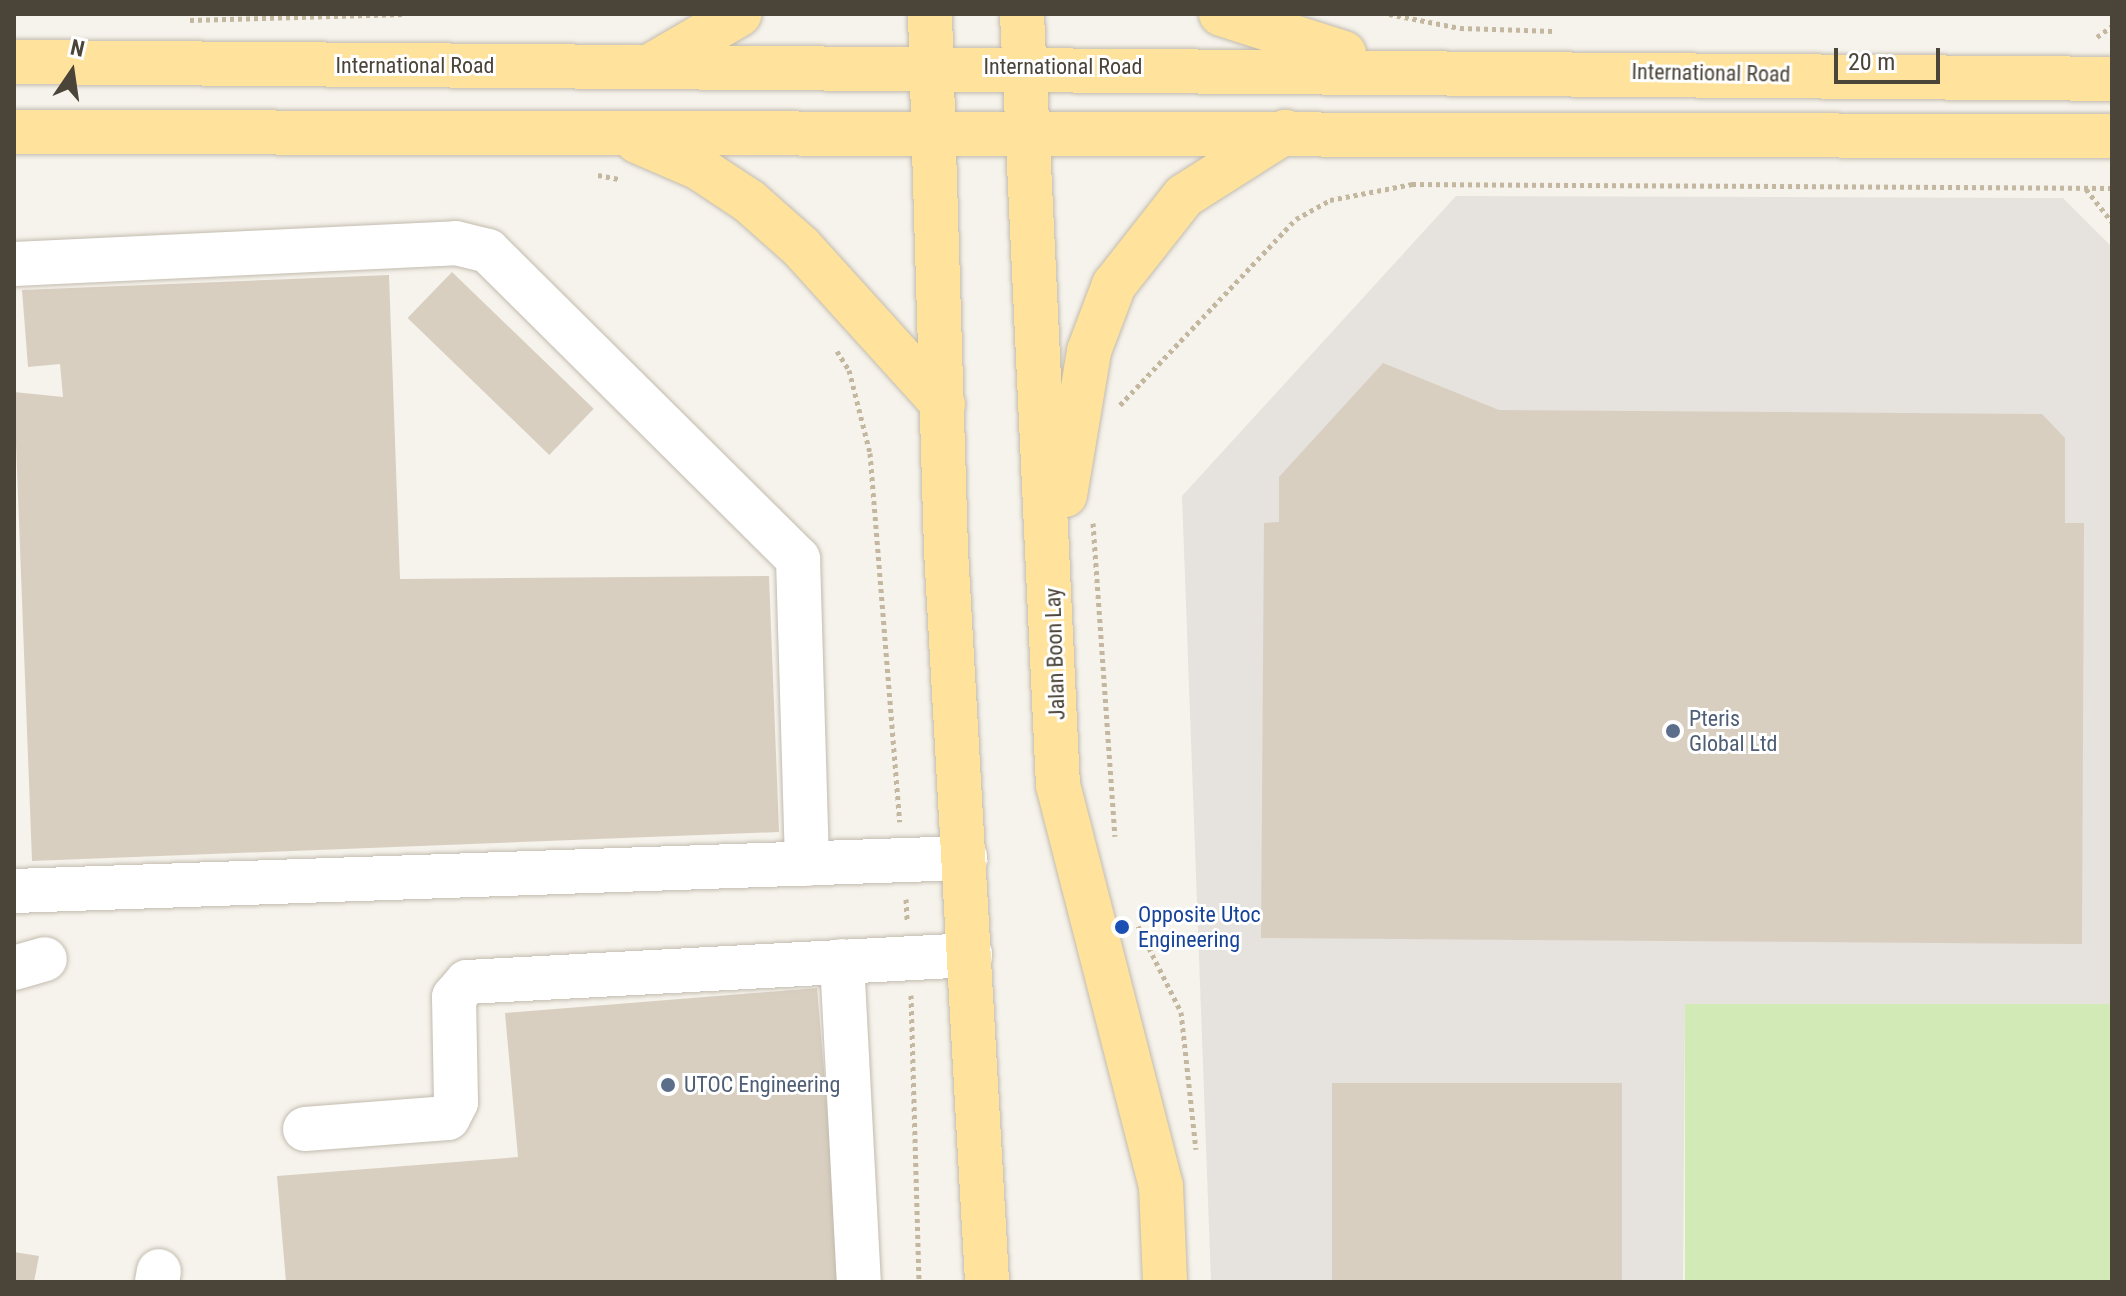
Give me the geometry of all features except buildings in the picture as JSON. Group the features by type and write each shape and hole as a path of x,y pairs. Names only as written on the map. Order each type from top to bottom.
{"main road":[{"path":"654,64 740,14"},
{"path":"930,14 943,404 987,1282"},
{"name":"Jalan Boon Lay","path":"1022,14 1053,576 1058,785 1161,1186 1165,1282"},
{"path":"1221,14 1403,68"},
{"name":"International Road","path":"14,62 1403,68 2112,79"},
{"path":"14,132 1285,132 2112,136"},
{"path":"1053,576 1089,351 1114,285 1184,196 1285,132"},
{"path":"612,133 664,150 749,201 801,247 943,404"}],"lane":[{"path":"14,264 456,243 488,251 798,559 807,864"},
{"path":"14,891 965,858"},
{"path":"305,1129 448,1118 456,1102 454,997 467,982 970,955"},
{"path":"842,961 859,1282"}],"path":[{"path":"178,21 406,14"},
{"path":"1109,417 1296,219 1330,200 1412,184 2112,188"},
{"path":"2085,188 2112,222"},
{"path":"1094,505 1116,844"},
{"path":"1136,922 1181,1012 1197,1159"}],"shaded area":[{"path":"1456,196 2063,198 2112,247 2112,1006 1685,1004 1683,1282 1211,1282 1182,496"}],"green space":[{"path":"1685,1004 2112,1004 2112,1282 1685,1282"}],"place":[{"name":"Pteris Global Ltd","path":"1673,731"},
{"name":"Opposite Utoc Engineering","path":"1122,927"},
{"name":"UTOC Engineering","path":"668,1085"}]}
